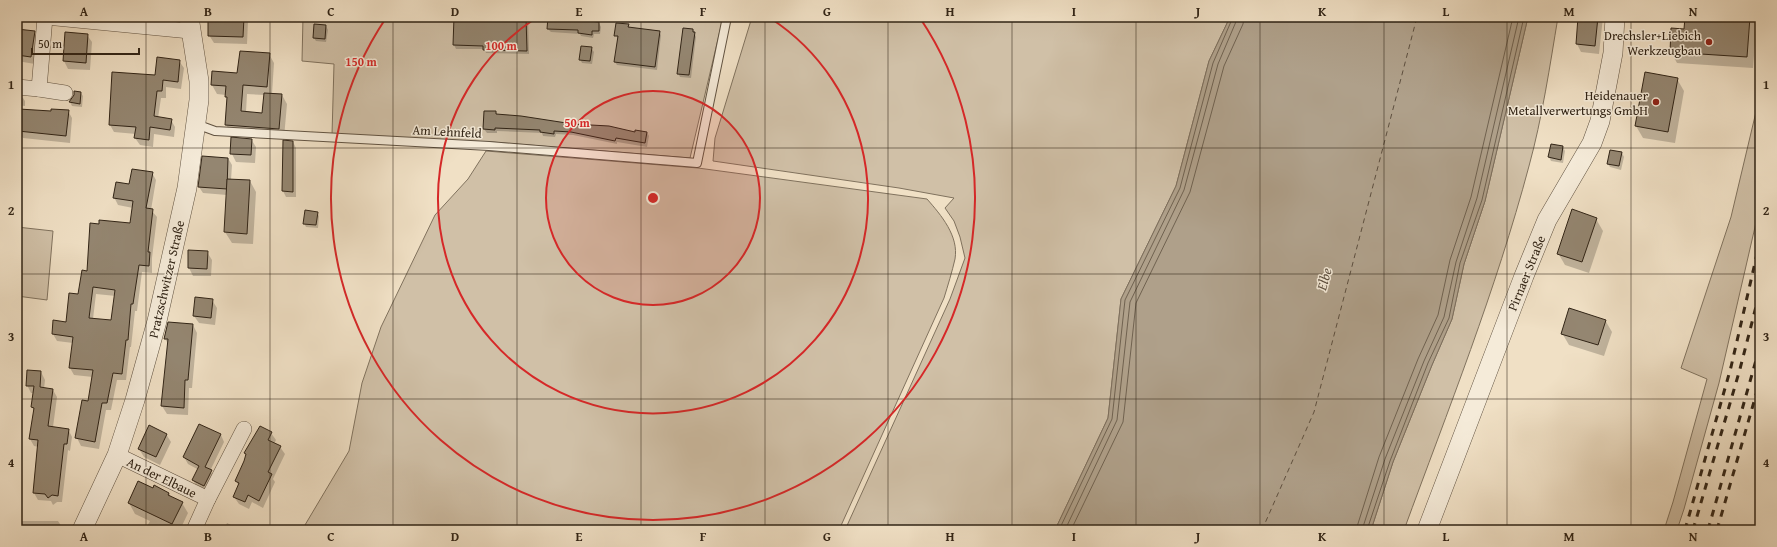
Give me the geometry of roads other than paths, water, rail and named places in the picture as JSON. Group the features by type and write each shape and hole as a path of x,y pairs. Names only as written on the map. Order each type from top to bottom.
{"street":[{"path":"39,89 46,17 189,24"},
{"name":"Pirnaer Straße","path":"1427,530 1544,227 1592,143 1598,129 1606,97 1613,53 1615,17"},
{"name":"Pratzschwitzer Straße","path":"82,530 116,455 135,400 157,320 187,188 196,124 199,81 189,24"},
{"path":"17,87 66,93"},
{"name":"An der Elbaue","path":"194,530 208,499 244,429"},
{"name":"An der Elbaue","path":"116,455 208,499"}],"lane":[{"name":"Am Lehnfeld","path":"196,124 215,130 489,146 697,163 727,17"}],"water":[{"name":"Elbe","path":"1230,17 1528,17 1485,201 1464,264 1452,319 1393,462 1371,530 1055,530 1108,418 1121,299 1176,186 1209,61"}],"railway":[{"path":"1685,530 1731,367 1760,241"},
{"path":"1693,530 1740,369 1760,291"},
{"path":"1708,530 1760,346"},
{"path":"1717,530 1760,381"}],"place":[{"name":"Drechsler+Liebich Werkzeugbau","path":"1709,42"},
{"name":"Heidenauer Metallverwertungs GmbH","path":"1656,102"}]}
